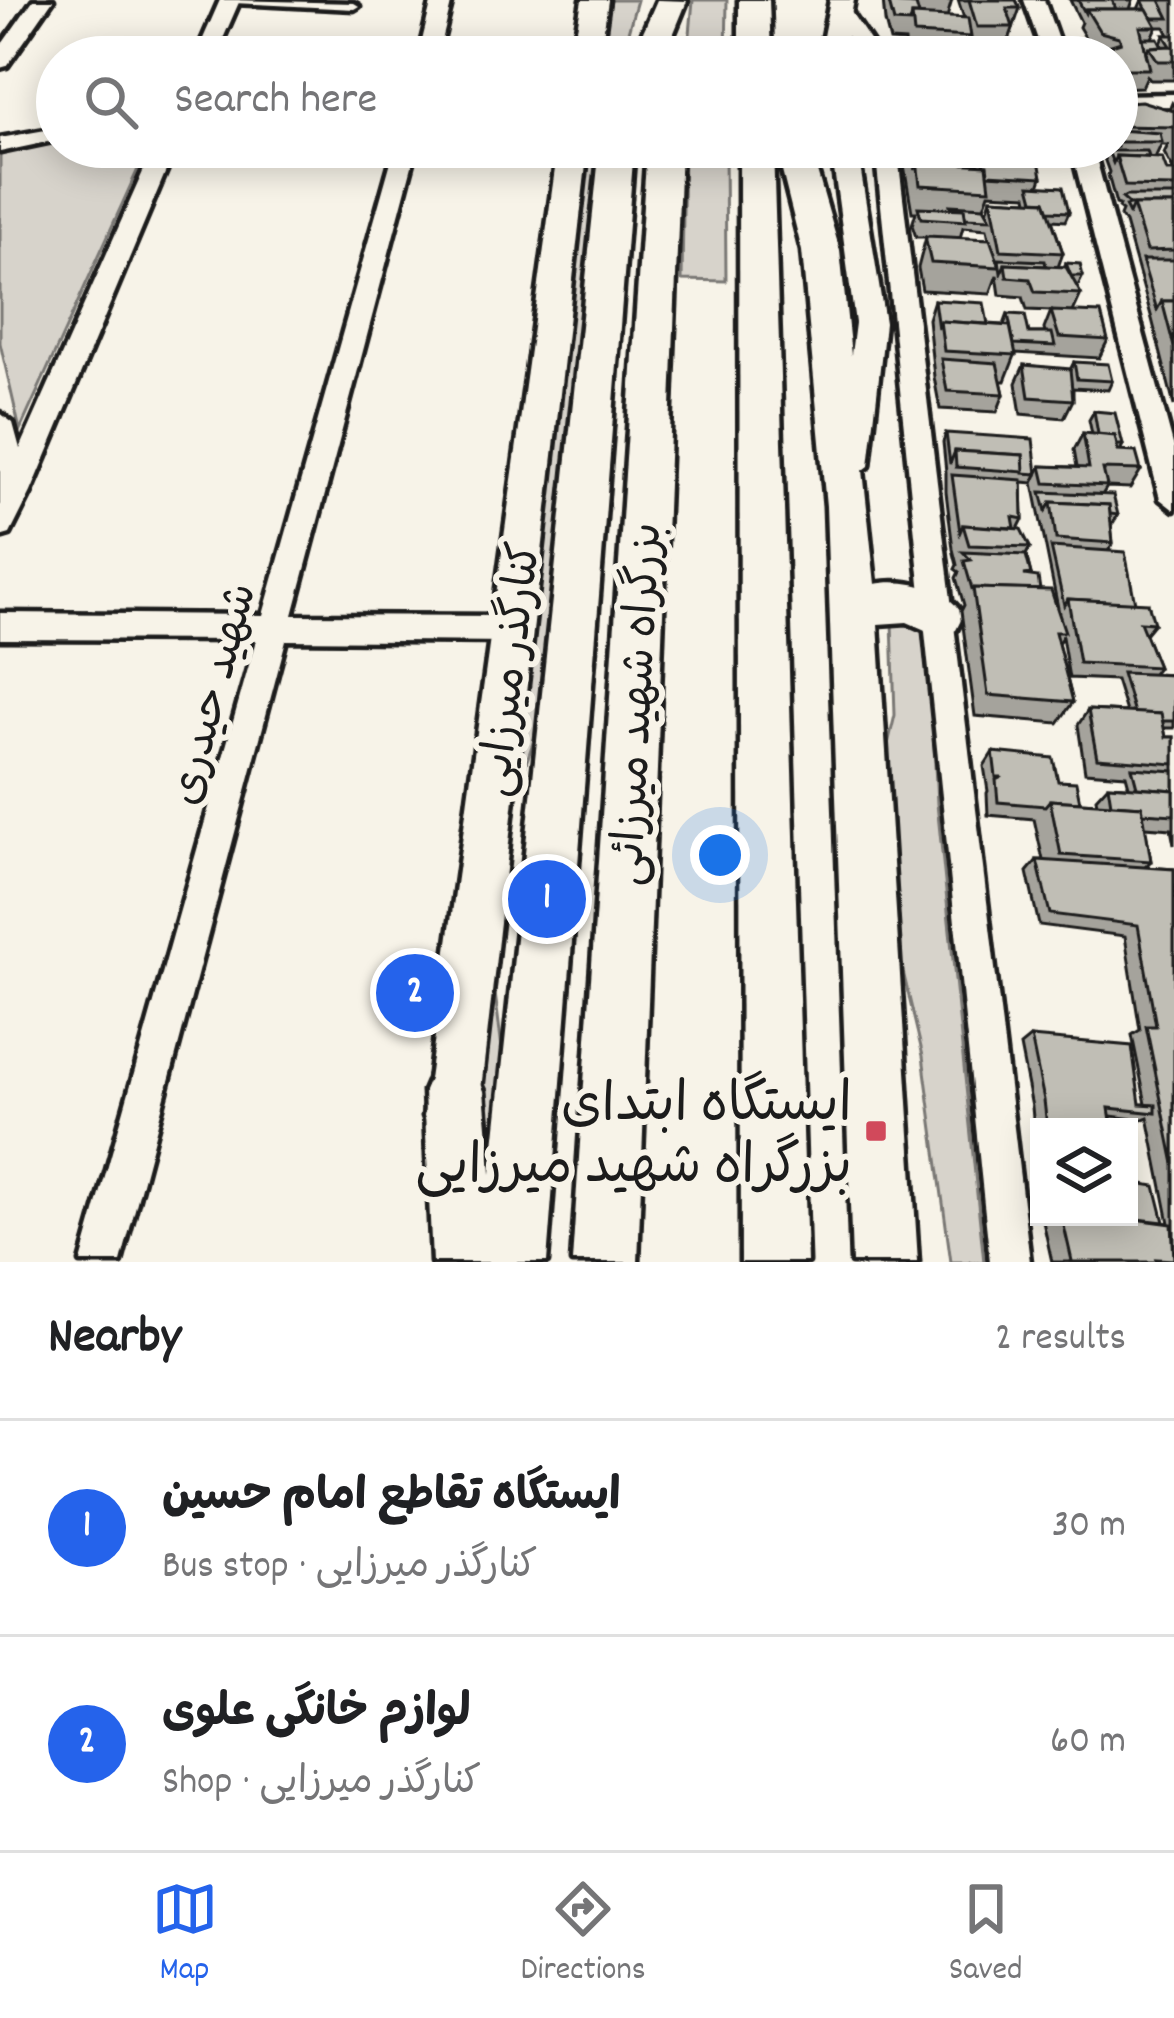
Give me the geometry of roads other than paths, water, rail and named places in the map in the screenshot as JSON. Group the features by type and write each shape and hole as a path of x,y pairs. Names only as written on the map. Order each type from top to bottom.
{"highway":[{"path":"657,36 672,0"},
{"path":"670,36 672,0"},
{"path":"754,4 754,36"},
{"path":"754,4 762,36"},
{"path":"514,1262 614,168"},
{"name":"بزرگراه شهید میرزائی","path":"605,1262 663,168"},
{"path":"756,168 774,1262"},
{"path":"799,168 821,251 848,506 885,1262"},
{"path":"855,614 872,602 895,599 939,616"},
{"path":"454,1091 465,1262"}],"main road":[{"path":"589,36 595,0"},
{"name":"کنارگذر میرزایی","path":"431,1262 570,168"}],"street":[{"path":"0,62 43,0"},
{"path":"215,36 232,0"},
{"path":"433,36 442,0"},
{"path":"1034,0 1047,36"},
{"path":"842,7 859,36"},
{"path":"1138,101 1174,100"},
{"path":"0,145 36,138"},
{"path":"0,526 156,168"},
{"name":"شهید حیدری","path":"101,1262 400,168"},
{"path":"847,168 870,323 848,506"},
{"path":"888,168 1010,1262"},
{"path":"1087,168 1174,499"},
{"path":"0,423 17,491"},
{"path":"0,626 512,628"}],"lane":[{"path":"232,0 354,6"}],"place":[{"name":"ایستگاه تقاطع امام حسین","path":"547,899"},
{"name":"لوازم خانگی علوی","path":"415,993"},
{"name":"ایستگاه ابتدای بزرگراه شهید میرزایی","path":"876,1131"}]}
